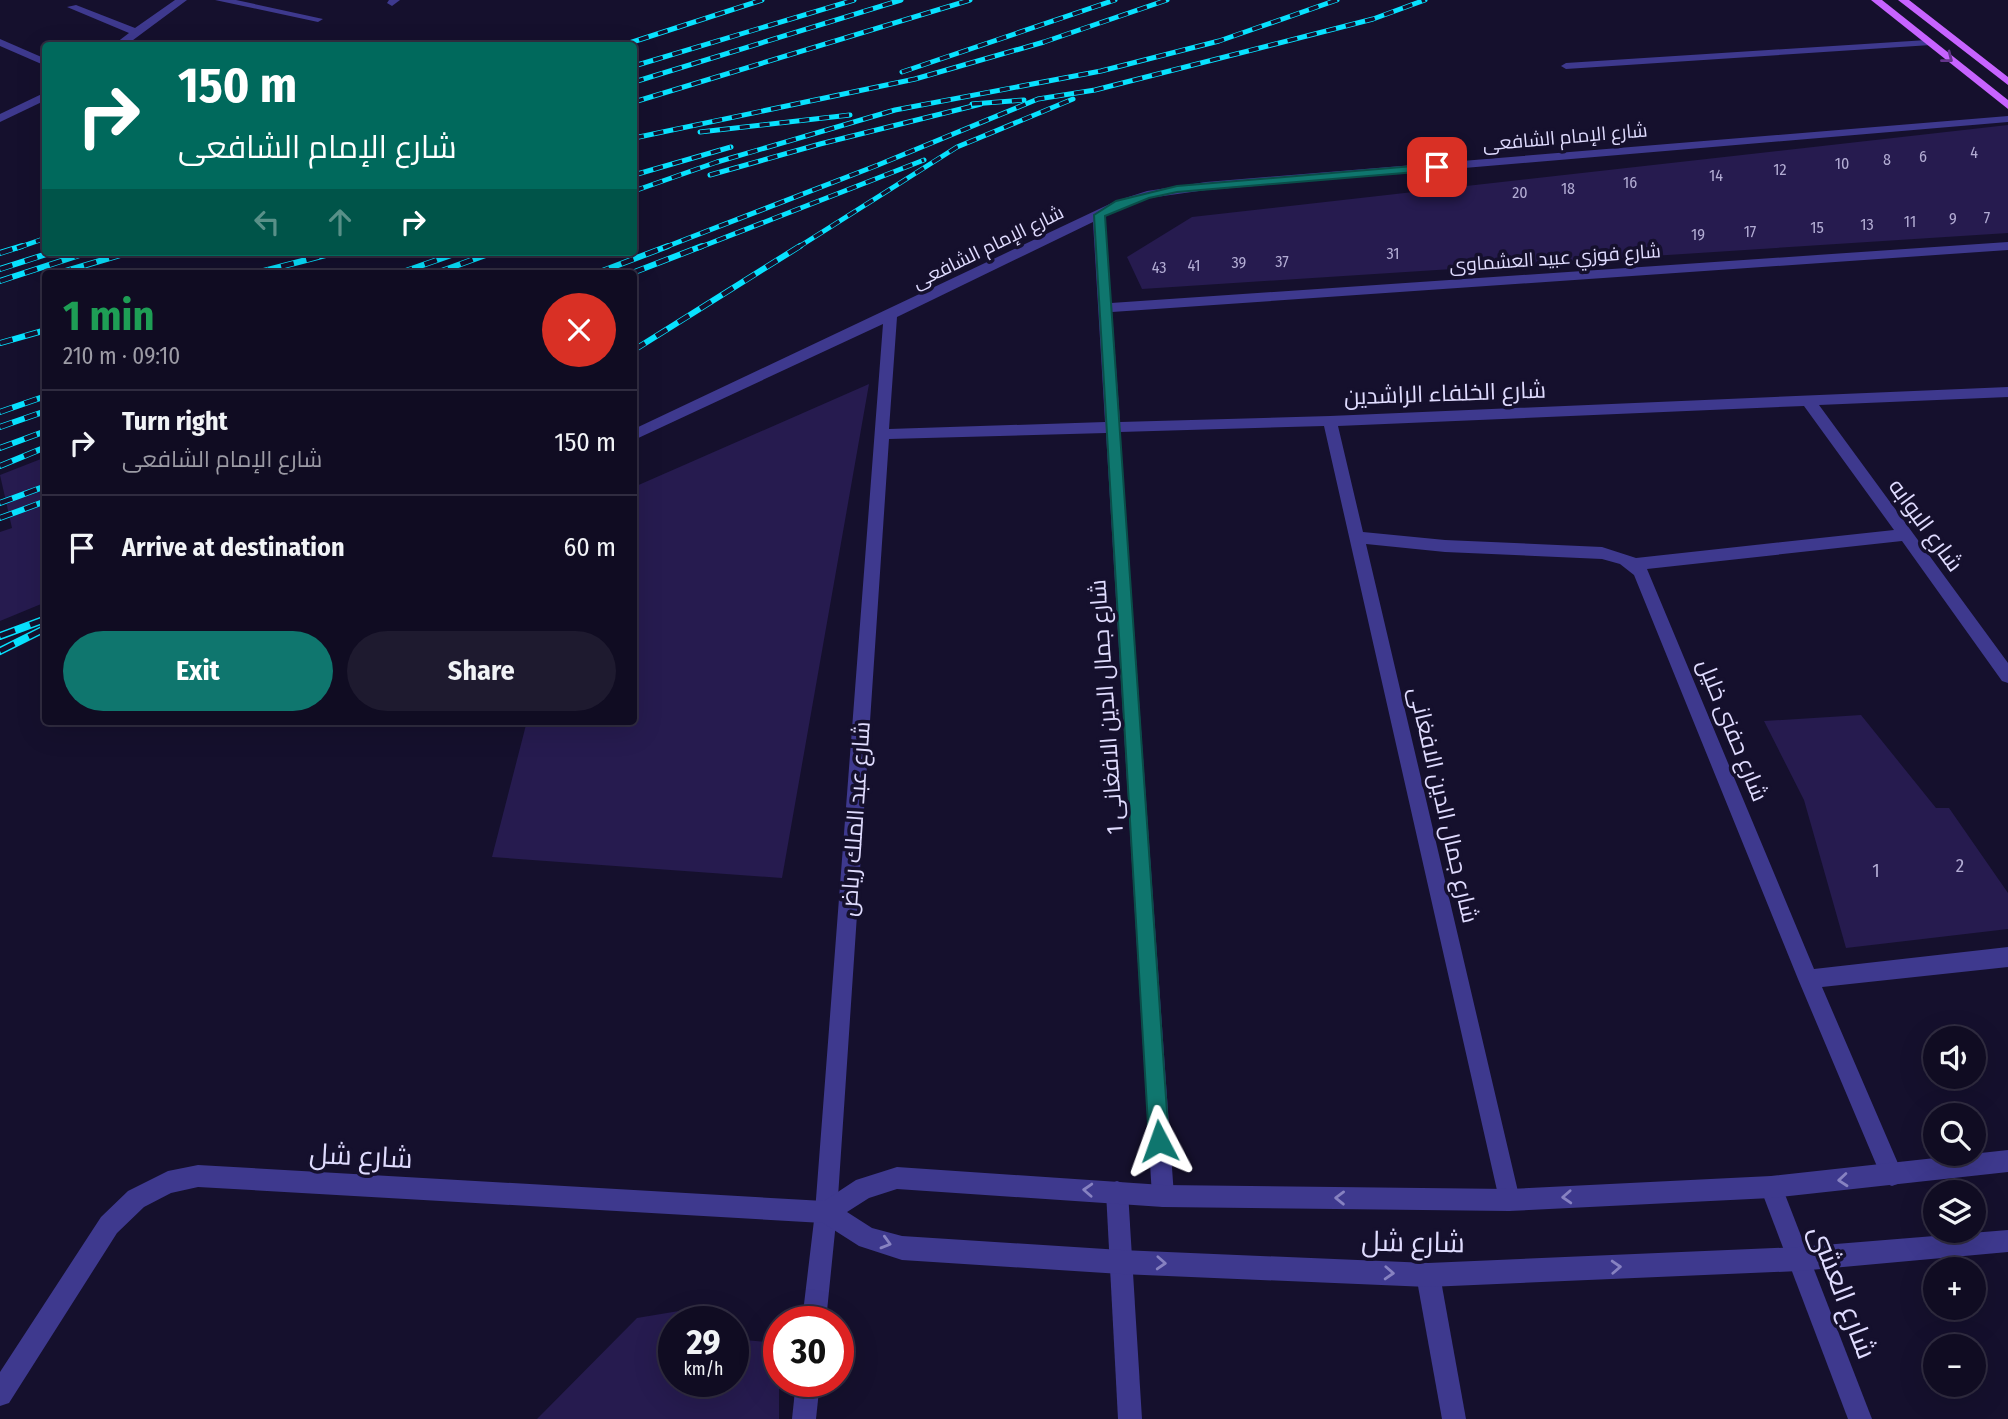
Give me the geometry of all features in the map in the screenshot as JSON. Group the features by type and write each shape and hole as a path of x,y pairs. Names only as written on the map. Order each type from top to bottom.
{"main road":[{"path":"1876,0 2008,106"},
{"path":"1903,0 2008,82"}],"street":[{"path":"122,42 182,0"},
{"path":"220,0 318,19"},
{"path":"72,7 136,32"},
{"path":"0,42 42,61"},
{"path":"1566,66 1927,43"},
{"path":"0,119 42,97"},
{"name":"شارع الإمام الشافعى","path":"637,434 1119,204 1147,195 1196,187 2008,119"},
{"name":"شارع جمال الدين الافغانى 1","path":"1099,215 1163,1196"},
{"name":"شارع فوزي عبيد العشماوى","path":"1105,308 2008,246"},
{"name":"شارع عبد الملك رياض","path":"816,1306 826,1212 890,315"},
{"name":"شارع الخلفاء الراشدين","path":"883,434 1330,421 2006,394"},
{"name":"شارع البوابه","path":"1808,400 2008,676"},
{"name":"شارع جمال الدين الافغانى","path":"1330,421 1509,1200"},
{"path":"1357,537 1458,547 1602,553 1619,555 1635,564 1904,535"},
{"name":"شارع حفنى خليل","path":"1635,564 1644,576 1808,979 1892,1175"},
{"path":"1808,979 2008,957"},
{"name":"شارع شل","path":"826,1212 864,1188 897,1178 1163,1196 1509,1200 1771,1186 2008,1161"},
{"name":"شارع شل","path":"0,1394 109,1225 136,1199 168,1182 198,1176 826,1212 867,1238 902,1248 1121,1262 1428,1275 1799,1259 2008,1241"},
{"name":"شارع العشى","path":"1771,1186 1860,1419"},
{"path":"1117,1192 1130,1419"},
{"path":"1428,1275 1454,1419"},
{"path":"804,1419 806,1397"}],"building":[{"path":"2008,125 2008,233 1142,289 1127,257 1192,217"},
{"path":"869,384 782,878 492,857 526,725 637,725 637,486"},
{"path":"42,459 42,604 0,621 0,532 12,528 0,475"},
{"path":"1861,715 1936,808 1949,808 2008,893 2008,929 1846,948 1804,800 1764,721"},
{"path":"658,1314 658,1397 749,1397 749,1340 763,1342 763,1397 779,1397 779,1419 537,1419 637,1318"}],"railway":[{"path":"632,42 762,0"},
{"path":"637,65 854,0"},
{"path":"637,81 901,0"},
{"path":"637,101 970,0"},
{"path":"902,72 1115,0"},
{"path":"637,137 915,79 1044,42 1167,0"},
{"path":"637,190 717,162 895,110 1101,71 1219,41 1337,0"},
{"path":"663,248 878,165 1038,99 1095,90 1373,19 1425,0"},
{"path":"797,248 957,147 1073,99"},
{"path":"972,104 1024,100"},
{"path":"710,175 820,144 981,104"},
{"path":"700,132 850,115"},
{"path":"637,174 731,147"},
{"path":"698,248 924,160"},
{"path":"17,248 42,239"},
{"path":"0,253 22,246"},
{"path":"605,270 668,246"},
{"path":"637,271 702,246"},
{"path":"637,348 800,246"},
{"path":"0,269 42,256"},
{"path":"0,281 77,256"},
{"path":"69,270 116,256"},
{"path":"268,270 322,256"},
{"path":"409,270 449,256"},
{"path":"444,270 483,256"},
{"path":"0,343 42,331"},
{"path":"0,412 42,397"},
{"path":"0,427 42,412"},
{"path":"0,448 42,432"},
{"path":"0,466 42,449"},
{"path":"0,503 42,487"},
{"path":"0,518 42,502"},
{"path":"0,636 42,620"},
{"path":"0,651 42,630"}],"route":[{"path":"1159,1141 1099,215 1119,204 1177,189 1437,167"}]}
